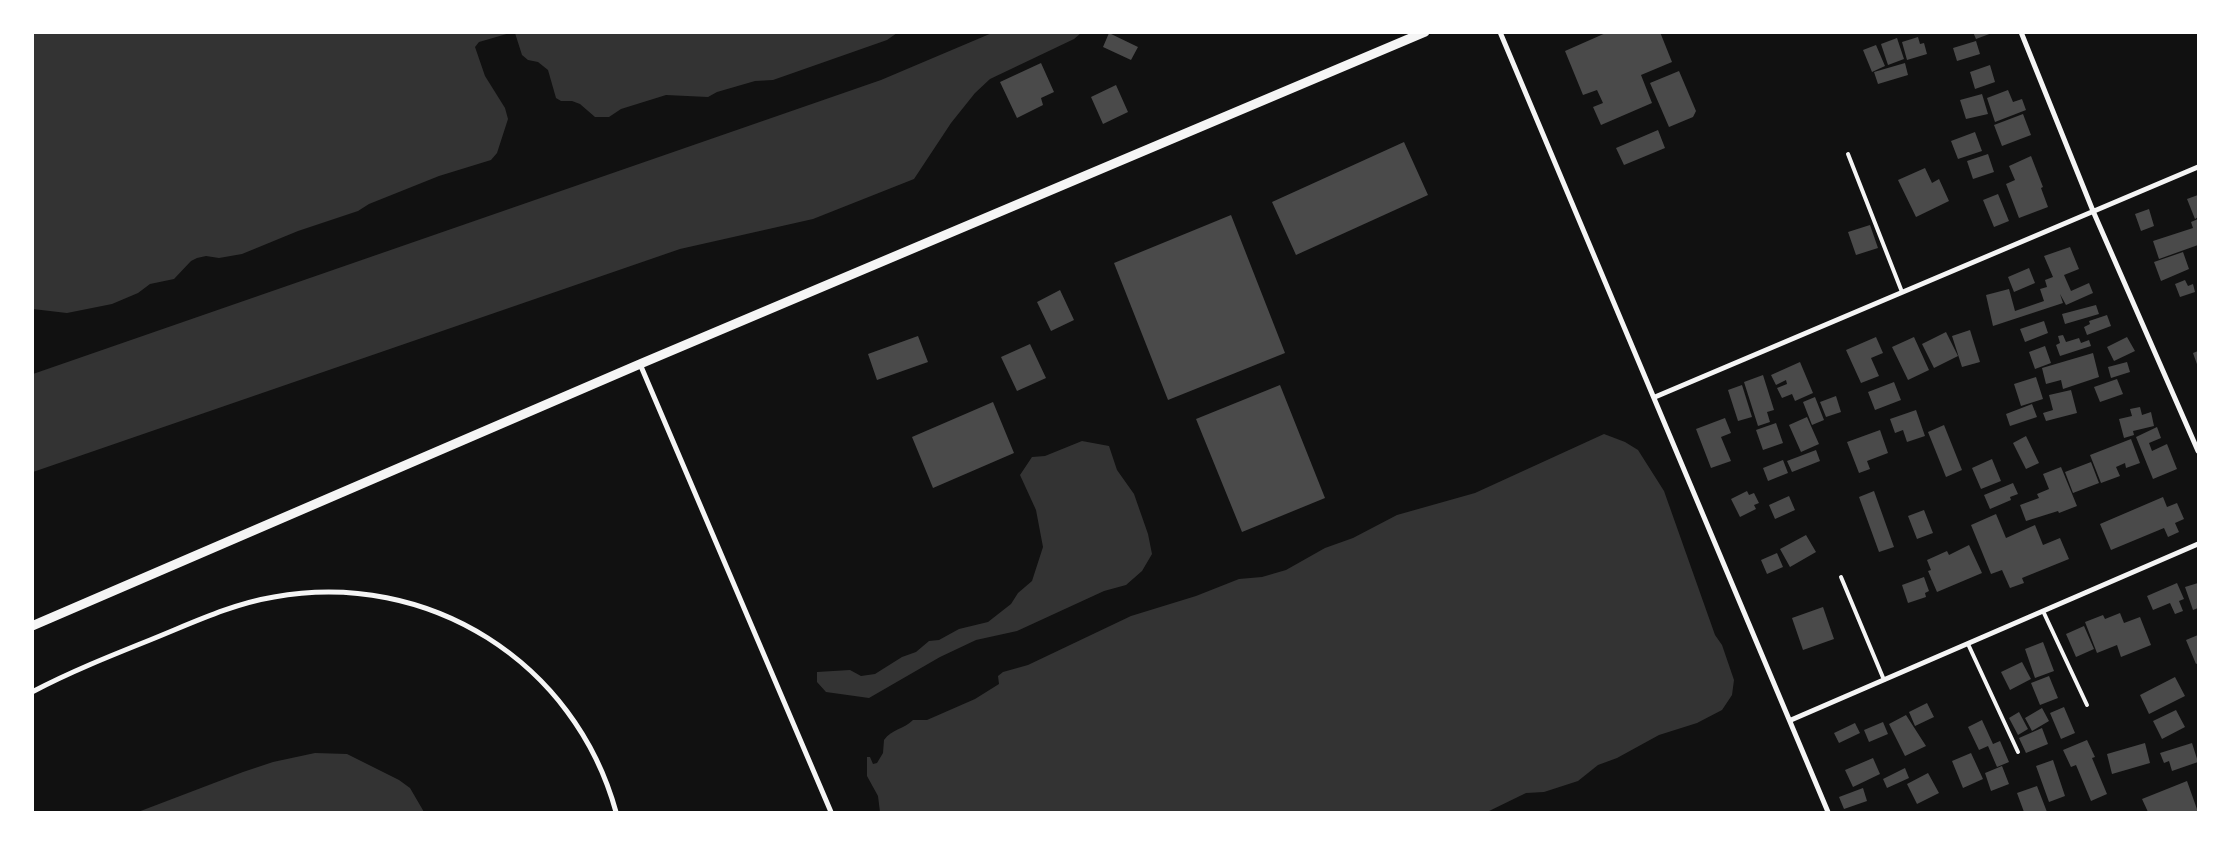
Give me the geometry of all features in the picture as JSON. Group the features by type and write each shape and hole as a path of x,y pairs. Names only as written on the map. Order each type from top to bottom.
{"street":[{"path":"32,626 640,364 1425,32"},
{"path":"1500,32 1791,720 1828,812"},
{"path":"2021,32 2093,211 2198,451"},
{"path":"1655,397 2198,167"},
{"path":"640,364 831,812"},
{"path":"1791,720 2198,544"},
{"path":"32,692 55,680 181,628 232,608 273,597 325,592 350,592 387,597 426,608 470,626 503,647 531,670 561,702 586,738 608,784 616,812"}],"lane":[{"path":"1848,154 1902,292"},
{"path":"1841,577 1884,680"},
{"path":"2043,611 2087,705"},
{"path":"1968,644 2018,752"}],"shaded area":[{"path":"515,32 897,33 887,40 773,80 755,81 717,92 708,97 666,95 621,109 609,117 595,117 580,104 572,101 561,101 556,98 548,70 538,62 528,60 522,55"},
{"path":"32,33 510,33 479,42 475,47 485,76 505,108 508,119 497,153 491,160 439,176 369,204 358,211 298,231 242,254 219,258 206,256 197,258 191,261 174,279 150,284 138,293 112,304 67,313 33,309"},
{"path":"992,33 1081,33 1074,39 990,79 975,93 951,123 914,179 813,219 680,249 33,472 33,374 881,80"},
{"path":"1604,434 1625,442 1638,450 1664,491 1715,635 1722,645 1734,680 1732,695 1722,710 1697,723 1659,735 1617,758 1598,765 1578,781 1544,792 1526,793 1487,812 880,812 878,796 867,776 867,757 870,757 873,764 877,763 883,753 884,740 887,736 913,720 927,720 975,699 999,684 998,676 1003,672 1028,665 1131,616 1196,596 1239,579 1262,577 1286,570 1325,548 1353,538 1397,515 1475,493"},
{"path":"1082,441 1109,446 1117,470 1134,494 1148,534 1152,554 1142,571 1126,585 1104,591 1017,631 976,640 940,657 869,698 826,692 817,682 817,672 850,670 861,676 875,674 902,657 916,652 929,641 939,640 959,629 988,622 1011,604 1018,593 1032,581 1043,547 1036,510 1020,475 1032,457 1045,456"},
{"path":"315,753 347,754 399,780 410,788 424,812 138,812 273,762"}],"building":[{"path":"1608,32 1660,32 1672,62 1641,75 1652,103 1601,125 1593,107 1603,103 1597,90 1583,95 1565,51"},
{"path":"1973,32 1992,32 1992,33 1976,39"},
{"path":"1109,33 1138,47 1131,60 1103,47"},
{"path":"1918,37 1920,44 1924,43 1927,54 1907,60 1902,42"},
{"path":"1897,38 1904,59 1888,65 1881,44"},
{"path":"1976,41 1980,54 1957,61 1953,48"},
{"path":"1876,45 1885,66 1872,72 1863,50"},
{"path":"1041,63 1054,92 1041,98 1043,105 1017,118 1000,82"},
{"path":"1905,63 1908,75 1878,84 1874,72"},
{"path":"1990,65 1995,82 1975,89 1970,72"},
{"path":"1679,71 1696,111 1693,117 1669,127 1650,83"},
{"path":"1116,85 1128,112 1103,124 1091,97"},
{"path":"2008,90 2013,102 2022,99 2026,110 1995,122 1987,98"},
{"path":"1982,94 1988,114 1966,119 1960,100"},
{"path":"2023,114 2031,135 2002,146 1994,125"},
{"path":"1658,130 1665,148 1624,165 1616,148"},
{"path":"1975,132 1982,151 1958,159 1951,141"},
{"path":"1404,142 1428,195 1296,255 1272,202"},
{"path":"1988,154 1994,172 1973,179 1967,161"},
{"path":"2031,156 2043,187 2041,188 2048,207 2019,218 2006,184 2015,180 2009,166"},
{"path":"1925,168 1932,183 1939,179 1949,201 1916,217 1898,180"},
{"path":"1998,194 2009,221 1994,227 1983,200"},
{"path":"2198,195 2198,217 2195,219 2187,199"},
{"path":"2149,209 2154,226 2141,231 2135,214"},
{"path":"1231,215 1285,353 1168,400 1114,263"},
{"path":"2198,219 2198,245 2159,259 2153,241 2193,228 2191,222"},
{"path":"1870,225 1878,248 1856,255 1848,232"},
{"path":"2070,247 2079,269 2064,275 2071,291 2089,283 2093,293 2066,305 2060,294 2063,303 1993,326 1986,295 2009,289 2015,311 2044,301 2040,289 2047,287 2045,280 2053,277 2044,256"},
{"path":"2183,252 2189,269 2161,281 2154,262"},
{"path":"2029,268 2035,283 2014,292 2008,277"},
{"path":"2185,280 2188,286 2193,284 2195,292 2180,297 2175,284"},
{"path":"1060,290 1074,320 1051,331 1037,302"},
{"path":"2096,305 2099,314 2065,324 2062,314"},
{"path":"2107,315 2111,326 2087,335 2084,327 2090,324 2089,321"},
{"path":"2044,321 2048,333 2025,342 2020,329"},
{"path":"1970,330 1980,362 1962,367 1952,336"},
{"path":"1946,332 1958,356 1934,368 1922,344"},
{"path":"2063,335 2066,342 2079,338 2081,343 2089,340 2091,346 2060,356 2056,345 2060,343 2058,336"},
{"path":"918,336 928,362 877,380 868,354"},
{"path":"1876,337 1883,353 1871,358 1879,376 1861,383 1846,350"},
{"path":"1914,337 1929,370 1908,380 1892,347"},
{"path":"2127,337 2135,351 2114,361 2107,347"},
{"path":"1030,344 1046,378 1017,391 1001,357"},
{"path":"2045,346 2051,363 2035,369 2029,352"},
{"path":"2198,351 2198,367 2193,353"},
{"path":"2093,353 2099,377 2063,389 2061,380 2046,384 2042,368"},
{"path":"1800,362 1813,393 1795,401 1792,394 1782,398 1777,388 1787,384 1786,380 1776,385 1771,375"},
{"path":"2127,362 2130,372 2111,378 2108,367"},
{"path":"1763,375 1774,410 1767,412 1770,422 1758,426 1744,382"},
{"path":"2036,377 2043,399 2021,406 2014,384"},
{"path":"2117,379 2123,394 2100,402 2094,387"},
{"path":"1894,382 1901,400 1875,410 1868,392"},
{"path":"1280,385 1325,498 1242,532 1196,419"},
{"path":"1742,385 1752,417 1738,421 1728,390"},
{"path":"2071,390 2077,413 2046,421 2043,413 2053,410 2049,395"},
{"path":"1836,396 1841,412 1826,417 1820,402"},
{"path":"1815,397 1824,420 1812,425 1803,402"},
{"path":"993,402 1014,453 933,488 912,437"},
{"path":"2032,404 2037,417 2010,426 2006,414"},
{"path":"2140,407 2142,415 2151,412 2154,426 2133,431 2134,435 2124,438 2119,419 2132,416 2130,409"},
{"path":"1916,410 1925,436 1907,442 1903,430 1895,433 1890,419"},
{"path":"1807,417 1819,444 1801,452 1789,425"},
{"path":"1725,418 1731,433 1721,437 1731,461 1711,468 1696,429"},
{"path":"1776,423 1783,443 1763,450 1756,430"},
{"path":"1944,425 1962,470 1946,477 1928,432"},
{"path":"2157,427 2161,438 2149,443 2152,451 2167,444 2177,469 2153,479 2136,437"},
{"path":"1880,430 1888,453 1867,461 1870,469 1859,473 1847,442"},
{"path":"2026,436 2039,463 2026,469 2013,443"},
{"path":"2131,439 2140,463 2126,468 2125,463 2116,467 2120,476 2101,483 2090,455"},
{"path":"1816,450 1820,461 1792,472 1787,461"},
{"path":"1992,459 2001,481 1981,489 1972,468"},
{"path":"1783,460 1788,473 1768,481 1763,468"},
{"path":"2091,462 2099,483 2073,493 2065,472"},
{"path":"2061,467 2077,506 2059,513 2058,511 2026,521 2020,505 2039,498 2037,494 2049,489 2043,474"},
{"path":"2013,483 2018,494 2010,497 2011,500 1990,509 1984,495"},
{"path":"1747,491 1749,495 1754,493 1759,503 1754,505 1756,509 1740,517 1731,499"},
{"path":"1874,491 1894,547 1879,552 1859,497"},
{"path":"1789,496 1795,510 1775,519 1769,505"},
{"path":"2163,497 2167,507 2177,503 2184,519 2175,523 2179,532 2168,537 2164,528 2111,550 2100,524"},
{"path":"1924,510 1933,533 1917,539 1908,516"},
{"path":"1996,514 2006,538 2035,525 2043,545 2060,538 2069,559 2022,578 2024,583 2010,588 2002,570 1991,574 1971,525"},
{"path":"1806,535 1816,552 1790,567 1780,549"},
{"path":"1969,545 1982,573 1937,592 1928,571 1931,570 1927,560 1947,551 1949,555"},
{"path":"1777,553 1783,567 1767,574 1761,560"},
{"path":"1924,577 1929,591 1925,593 1926,597 1908,603 1902,585"},
{"path":"2177,583 2184,599 2179,601 2183,611 2175,614 2170,603 2153,610 2147,596"},
{"path":"2198,583 2198,608 2193,610 2185,587"},
{"path":"1823,607 1834,639 1803,650 1792,618"},
{"path":"2120,613 2124,623 2140,617 2151,645 2121,657 2117,645 2097,653 2085,622 2103,615 2105,619"},
{"path":"2084,626 2094,649 2076,657 2066,634"},
{"path":"2198,635 2198,663 2196,664 2186,640"},
{"path":"2043,642 2054,671 2035,678 2025,649"},
{"path":"2022,662 2031,679 2010,690 2001,672"},
{"path":"2049,676 2058,698 2040,705 2031,683"},
{"path":"2175,677 2185,696 2149,714 2140,695"},
{"path":"1927,703 1934,717 1915,726 1909,712"},
{"path":"2064,707 2075,733 2061,739 2050,713"},
{"path":"2042,708 2049,721 2032,731 2025,718"},
{"path":"2176,710 2185,727 2162,739 2153,721"},
{"path":"2019,712 2028,729 2018,735 2009,718"},
{"path":"1906,715 1926,746 1905,756 1889,724"},
{"path":"1982,720 1993,744 2000,741 2009,762 1997,767 1988,746 1979,750 1968,727"},
{"path":"1883,722 1888,734 1869,742 1864,730"},
{"path":"1855,723 1860,733 1839,743 1834,733"},
{"path":"2042,728 2048,744 2026,753 2019,738"},
{"path":"2087,740 2095,757 2092,758 2107,794 2091,801 2076,765 2071,767 2063,750"},
{"path":"2145,743 2150,763 2112,774 2107,754"},
{"path":"2192,743 2198,762 2172,771 2169,761 2164,763 2160,753"},
{"path":"1971,753 1983,779 1963,788 1952,761"},
{"path":"1873,758 1880,774 1853,787 1845,770"},
{"path":"2053,760 2065,796 2049,802 2036,766"},
{"path":"2002,766 2009,784 1991,791 1985,773"},
{"path":"1905,768 1909,778 1887,788 1883,779"},
{"path":"1928,773 1939,793 1917,804 1907,784"},
{"path":"2187,781 2198,812 2148,812 2142,799"},
{"path":"2037,786 2047,812 2024,812 2017,793"},
{"path":"1863,788 1867,801 1844,809 1839,797"}]}
